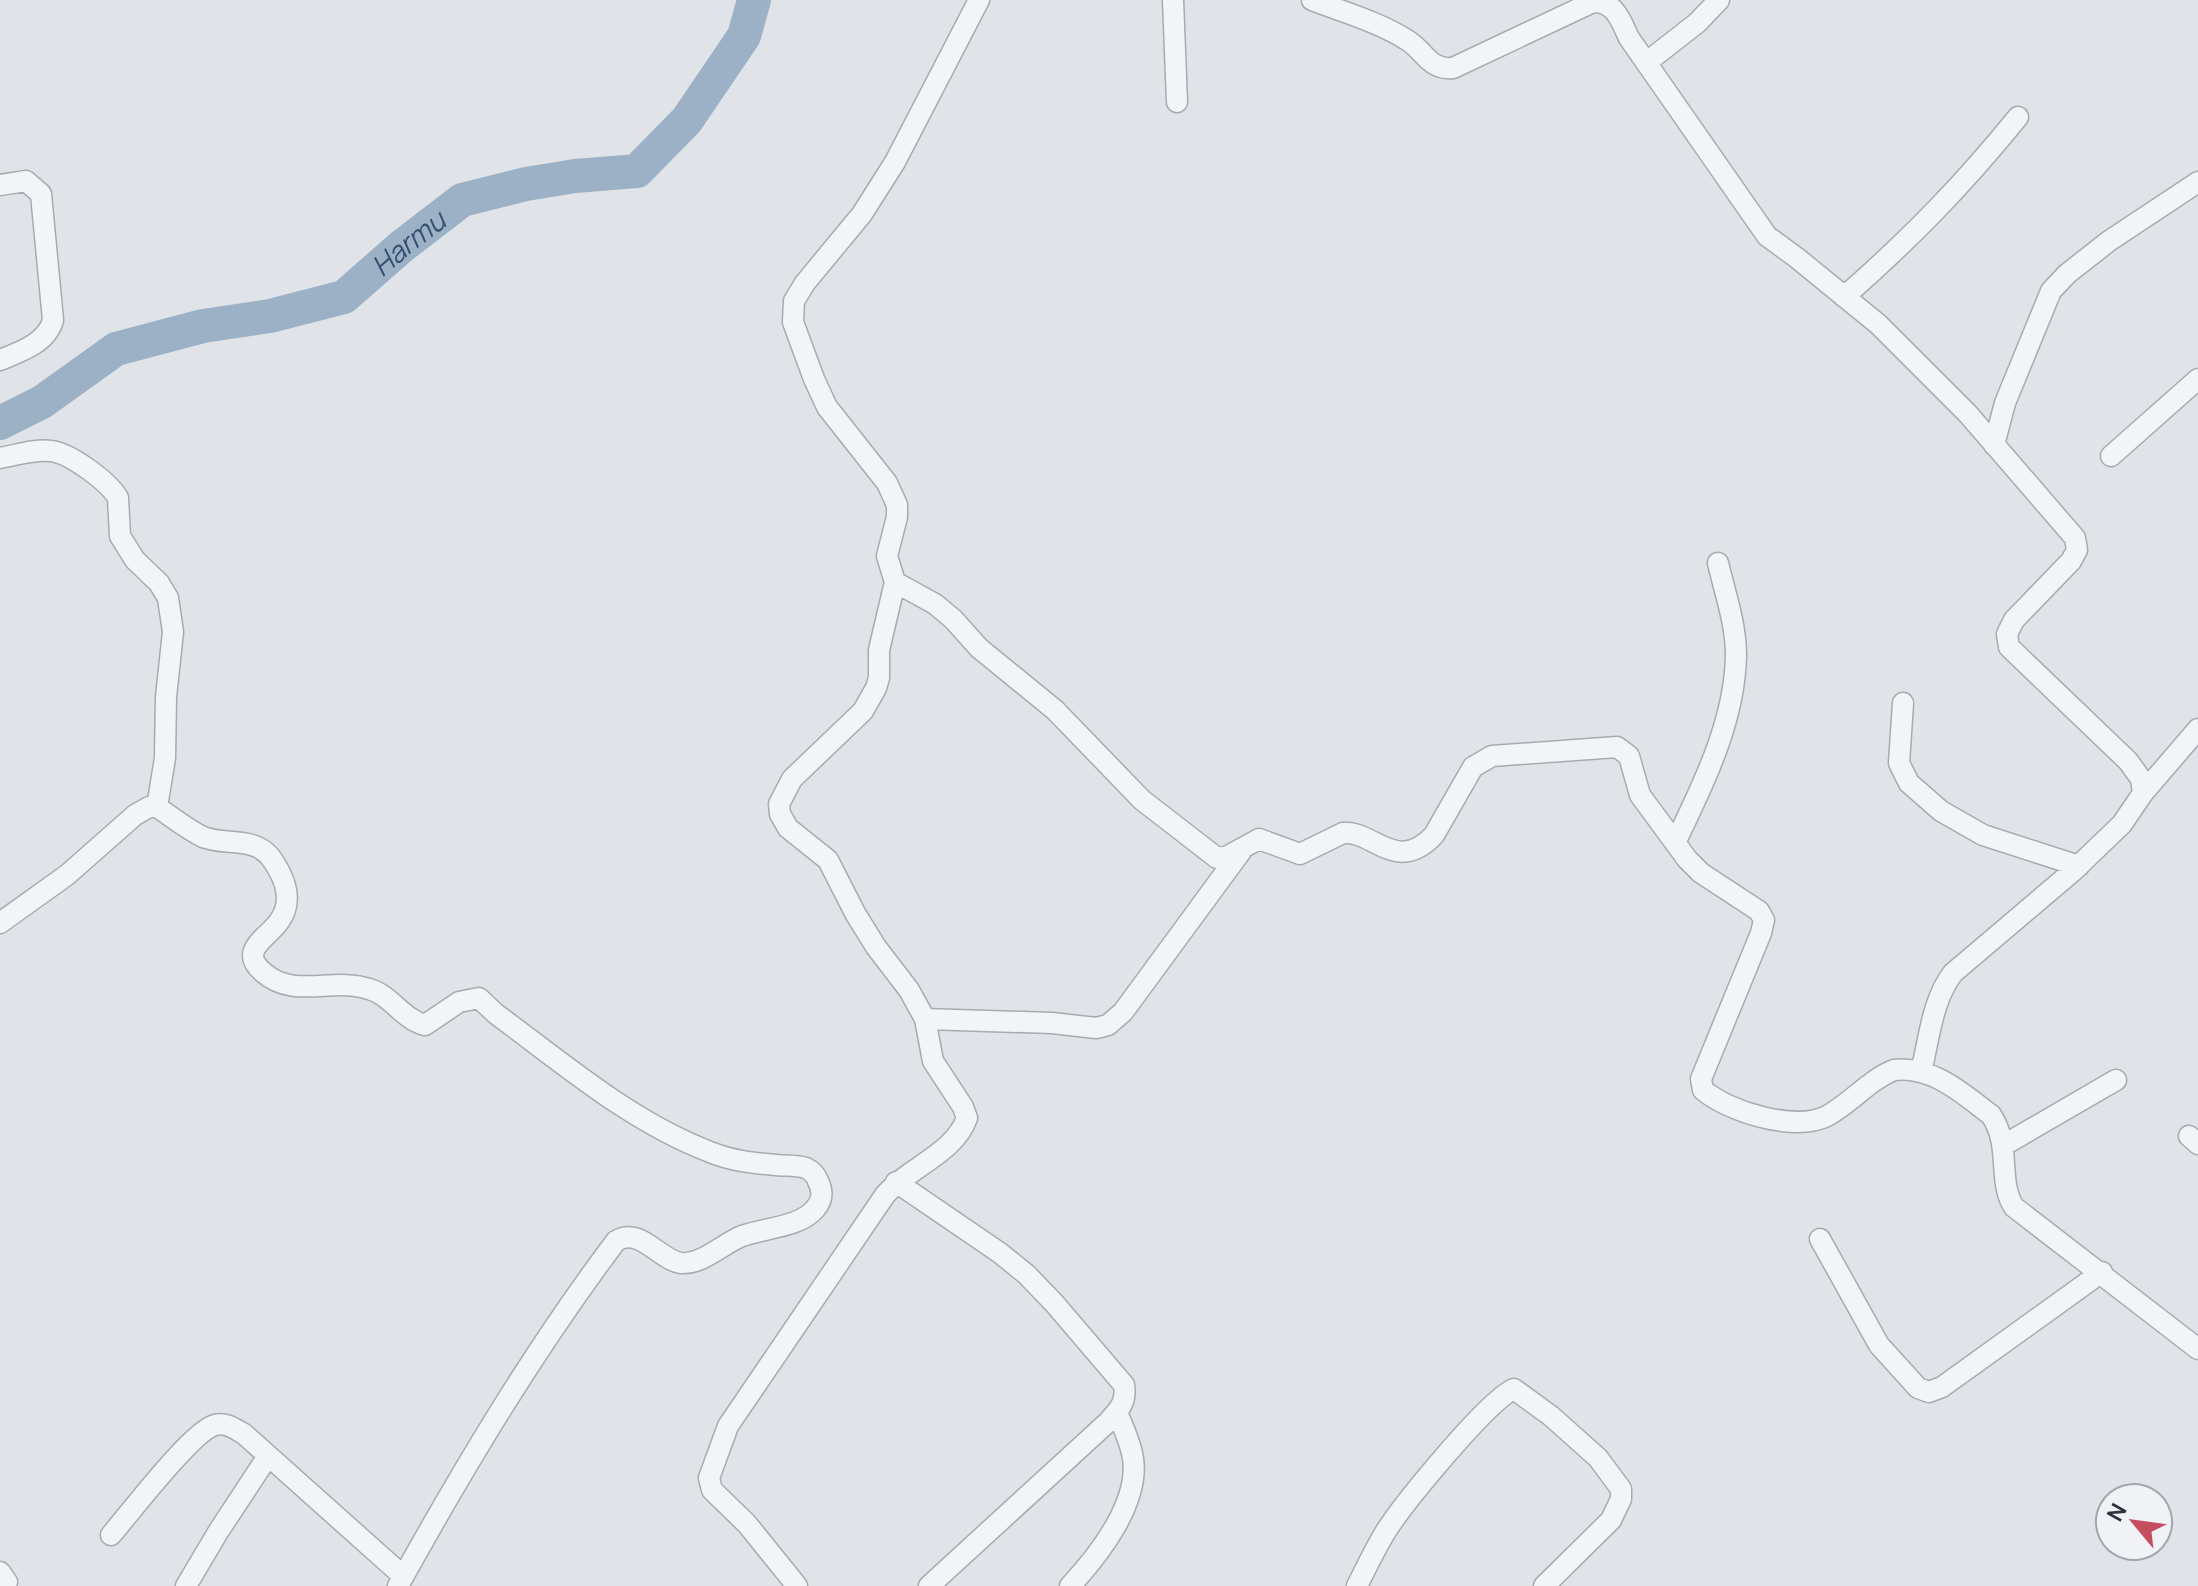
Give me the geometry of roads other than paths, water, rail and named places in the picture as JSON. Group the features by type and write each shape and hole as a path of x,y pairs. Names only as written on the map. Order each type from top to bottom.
{"street":[{"path":"797,1586 747,1524 715,1495 709,1478 728,1426 896,1182 958,1136 967,1118 933,1061 925,1019 909,990 876,947 828,860 788,828 780,814 782,796 792,779 863,711 872,696 879,678 879,650 895,582 887,556 897,517 894,495 827,407 799,341 792,312 794,301 805,283 862,214 895,162 979,0"},
{"path":"1173,0 1177,102"},
{"path":"1312,0 1404,37 1433,65 1446,69 1592,1 1605,3 1617,12 1629,38 1761,229 1889,335 1968,414 2071,532 2078,546 2071,561 2014,620 2007,634 2009,647 2128,761 2141,779 2143,793"},
{"path":"1647,62 1719,0"},
{"path":"1844,297 1909,240 1970,176 2018,117"},
{"path":"0,185 26,181 41,194 53,320 42,338 0,360"},
{"path":"1994,445 2011,389 2051,291 2067,274 2109,241 2198,182"},
{"path":"2111,456 2198,379"},
{"path":"0,458 36,450 51,451 67,457 102,480 118,498 118,530 125,546 159,583 168,598 173,644 166,697 165,758 157,807"},
{"path":"1675,843 1707,775 1730,700 1736,654 1730,609 1718,563"},
{"path":"895,582 935,604 953,619 979,648 1055,710 1142,800 1204,849 1221,858 1255,840 1265,839 1300,854 1350,832 1386,850 1416,849 1434,835 1473,767 1480,761 1492,756 1617,747 1629,756 1640,795 1675,843 1701,873 1759,911 1764,920 1701,1079 1706,1093 1763,1118 1794,1123 1812,1122 1842,1106 1888,1072 1900,1069 1921,1072 1950,1084 1991,1115 2004,1145 2009,1195 2014,1207 2198,1349"},
{"path":"1903,703 1899,763 1909,783 1941,811 1983,835 2079,866"},
{"path":"1921,1072 1936,1009 1947,980 2079,866 2122,824 2143,793 2198,729"},
{"path":"0,923 67,875 135,815 149,807 157,807 206,838 243,842 271,857 284,881 287,895 283,916 256,946 254,960 259,969 276,983 287,987 342,984 370,989 383,995 414,1021 425,1025 459,1002 479,998 496,1014 625,1108 708,1152 735,1161 803,1167 815,1174 822,1192 820,1202 806,1216 742,1237 691,1262 677,1261 633,1237 622,1237 616,1241 549,1332 400,1581 268,1456 233,1427 224,1424 213,1425 195,1439 111,1535"},
{"path":"925,1019 1052,1023 1096,1028 1108,1025 1123,1012 1246,845"},
{"path":"2004,1145 2116,1080"},
{"path":"896,1182 1000,1253 1054,1303 1124,1385 1125,1400 1117,1412 929,1586"},
{"path":"1820,1239 1879,1345 1918,1388 1929,1392 1942,1387 2102,1272"},
{"path":"1357,1586 1387,1530 1408,1503 1489,1406 1514,1389 1551,1416 1598,1458 1621,1489 1620,1505 1611,1520 1544,1586"},
{"path":"1070,1586 1089,1566 1114,1530 1131,1480 1133,1456 1117,1412"},
{"path":"186,1586 210,1543 268,1456"},
{"path":"0,1572 7,1582 6,1586"}],"waterway":[{"name":"Harmu","path":"0,423 42,402 116,349 203,326 270,316 344,297 401,247 462,200 526,184 637,171 687,120 744,36 754,0"}]}
